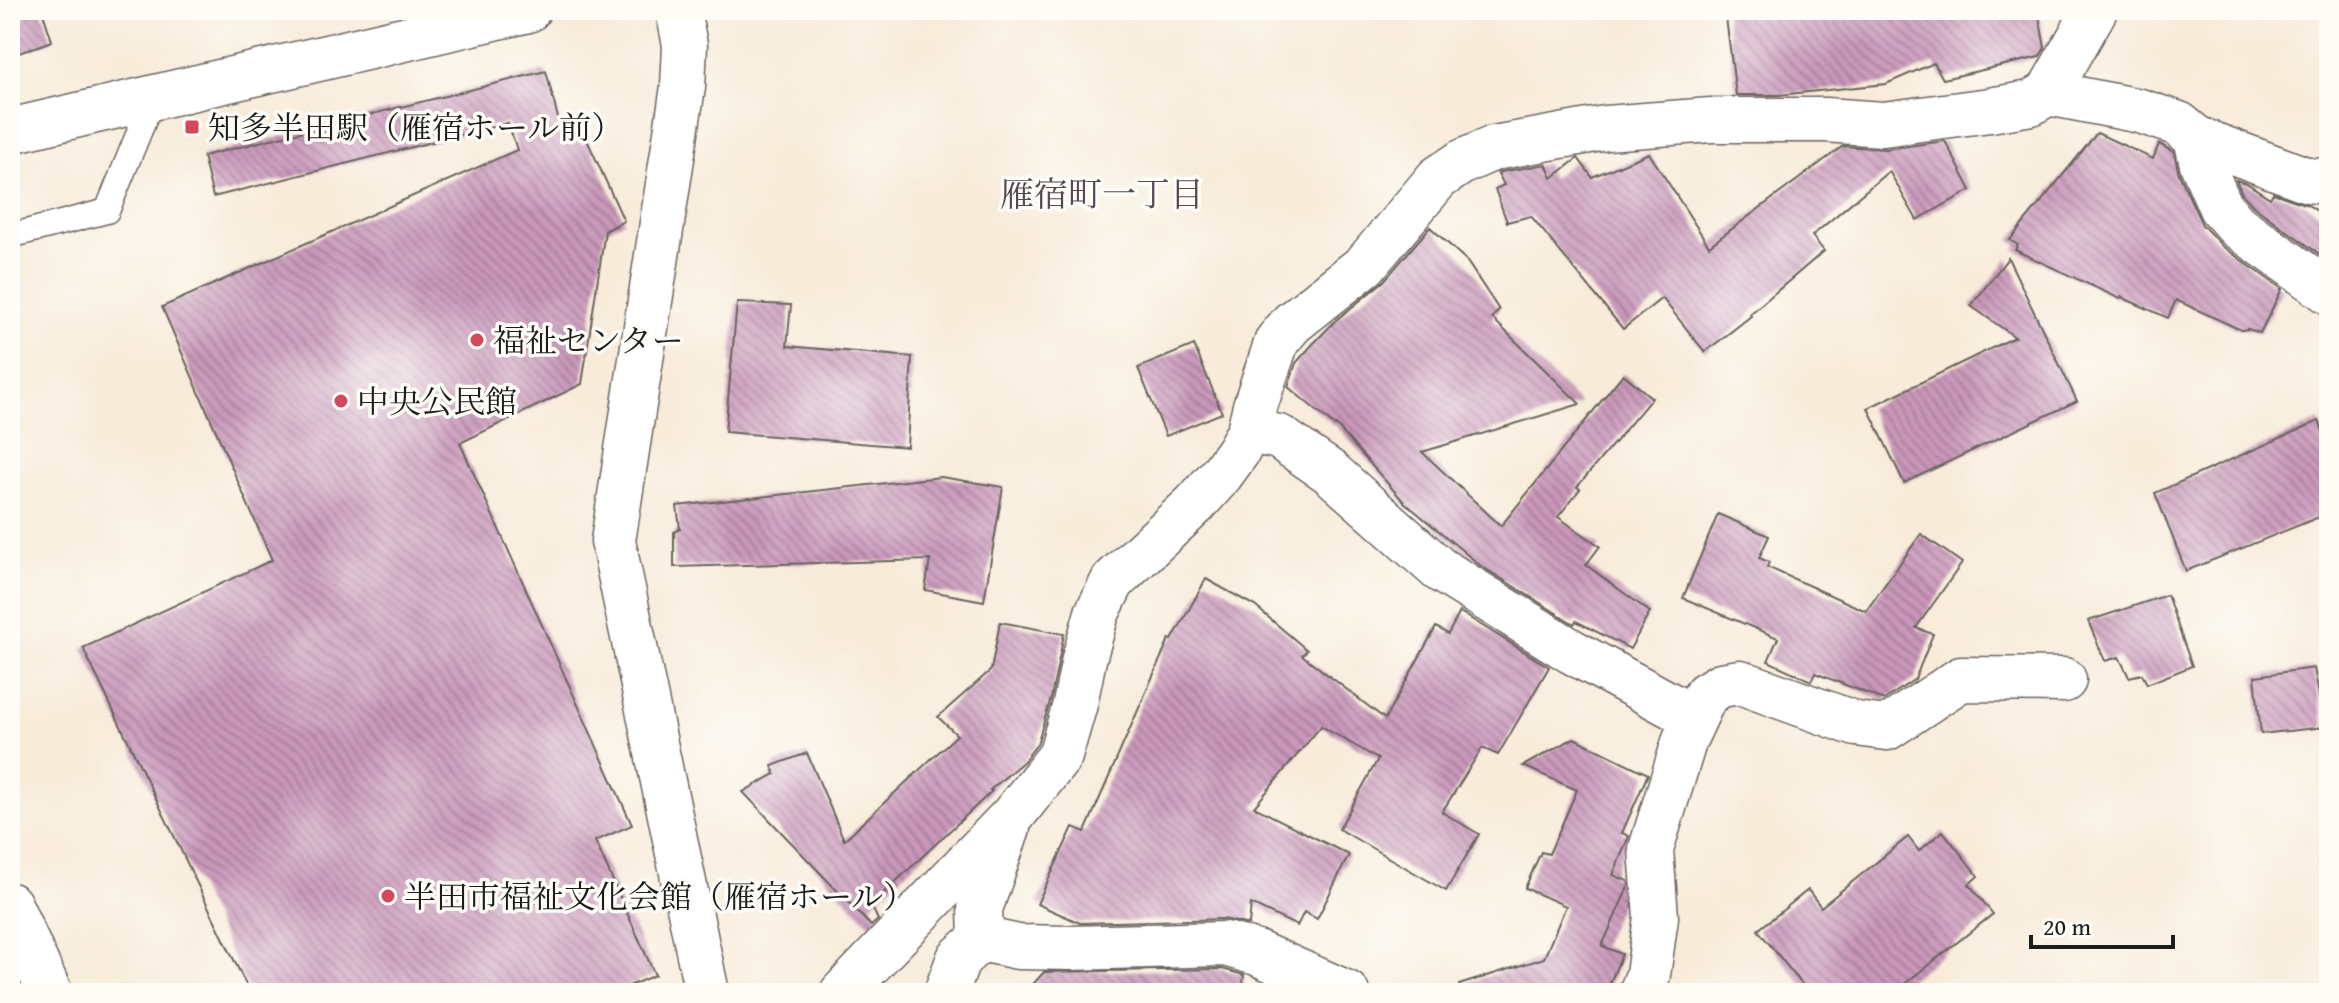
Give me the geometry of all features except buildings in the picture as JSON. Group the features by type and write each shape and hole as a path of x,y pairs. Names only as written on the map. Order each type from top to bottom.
{"main road":[{"path":"10,131 528,10"},
{"path":"678,10 685,45 683,87 613,541 707,993"},
{"path":"842,993 1013,815 1060,756 1097,613 1113,581 1195,504 1238,451 1249,431 1277,341 1292,323 1365,265 1438,178 1462,162 1494,148 1606,128 1711,120 1825,120 1883,124 2031,103 2048,93 2095,10"},
{"path":"2048,93 2140,111 2179,124 2196,138 2308,180 2329,182"},
{"path":"2196,138 2202,164 2221,208 2237,226 2329,292"},
{"path":"1249,431 1279,437 1330,472 1439,569 1571,651 1694,718"},
{"path":"1641,993 1648,975 1656,917 1651,849 1685,739 1706,694 1721,685 1740,682 1856,724 1887,728 1961,679 2064,680"},
{"path":"981,939 980,909 1013,815"},
{"path":"10,905 50,993"},
{"path":"946,993 959,958 981,939"},
{"path":"981,939 1018,947 1225,944 1257,953 1347,993"}],"lane":[{"path":"10,236 107,211 153,98"}],"place":[{"name":"知多半田駅（雁宿ホール前）","path":"192,127"},
{"name":"福祉センター","path":"477,340"},
{"name":"中央公民館","path":"341,401"},
{"name":"半田市福祉文化会館（雁宿ホール）","path":"388,896"}],"district":[{"name":"雁宿町一丁目","path":"1102,193"}]}
